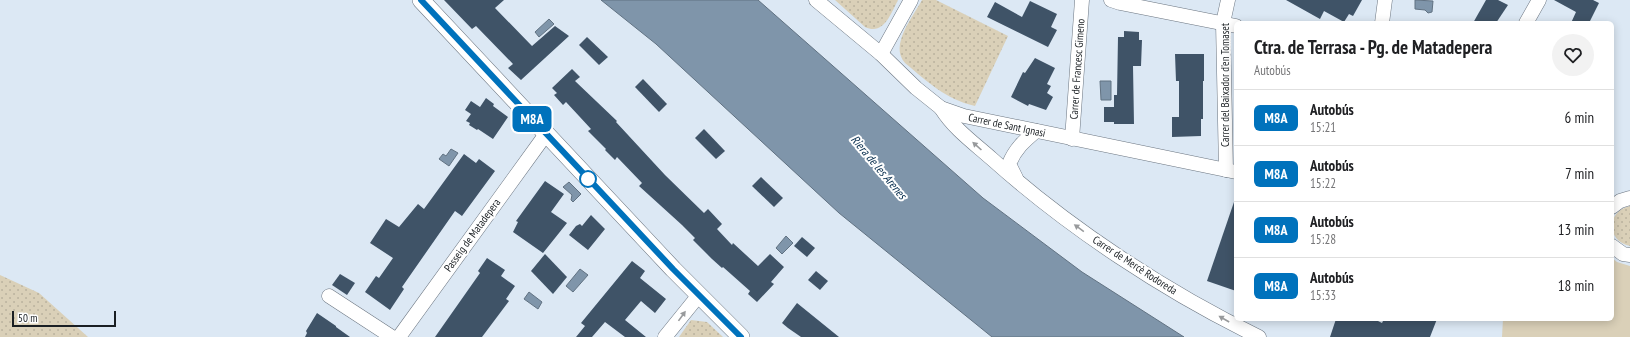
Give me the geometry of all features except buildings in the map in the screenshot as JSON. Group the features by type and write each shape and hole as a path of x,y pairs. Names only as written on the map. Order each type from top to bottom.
{"street":[{"path":"421,0 546,134 741,337"},
{"name":"Carrer de Sant Ignasi","path":"816,0 881,54 916,88 941,108 964,116 1231,171"},
{"path":"881,54 911,0"},
{"name":"Carrer de Francesc Gimeno","path":"1072,139 1082,0"},
{"path":"1111,0 1230,24"},
{"name":"Carrer del Baixador d'en Tomaset","path":"1228,0 1230,24 1231,171"},
{"path":"1382,21 1385,0"},
{"path":"1527,21 1539,0"},
{"name":"Carrer de Mercè Rodoreda","path":"941,108 950,122 1018,182 1122,258 1232,324 1259,337"},
{"name":"Carrer de Mercè Rodoreda","path":"1018,182 1009,164 1018,146 1036,131"},
{"name":"Passeig de Matadepera","path":"399,337 546,134"},
{"path":"1614,206 1620,201 1630,198"},
{"path":"1614,247 1623,254 1630,255"},
{"path":"665,337 699,295"},
{"path":"329,296 392,337"}],"shaded area":[{"path":"835,0 898,0 886,22 882,26 872,29 865,27"},
{"path":"922,0 936,0 1008,36 975,106 955,99 937,89 905,63 901,56 900,48 904,31"},
{"path":"1630,206 1630,246 1622,243 1614,234 1614,218 1622,209"},
{"path":"1614,260 1630,266 1630,337 1502,337 1503,321 1614,321"},
{"path":"0,275 39,293 88,337 0,337"},
{"path":"691,320 707,322 723,337 679,337"}],"water":[{"name":"Riera de les Arenes","path":"601,0 758,0 983,198 1082,272 1184,337 992,337 839,213 656,44"},
{"path":"1415,0 1433,1 1432,12 1428,13 1425,10 1415,9"},
{"path":"549,19 554,24 539,37 535,32"},
{"path":"1100,81 1111,81 1111,100 1101,100"},
{"path":"451,149 458,153 449,166 439,159 443,154 446,156"},
{"path":"569,182 581,194 573,202 571,200 572,195 563,187"},
{"path":"786,236 793,243 782,254 776,248"},
{"path":"580,269 588,275 573,292 566,286"},
{"path":"529,292 542,302 538,309 524,299"}],"bus line":[{"name":"M8A","path":"421,0 673,269 741,337"}]}
